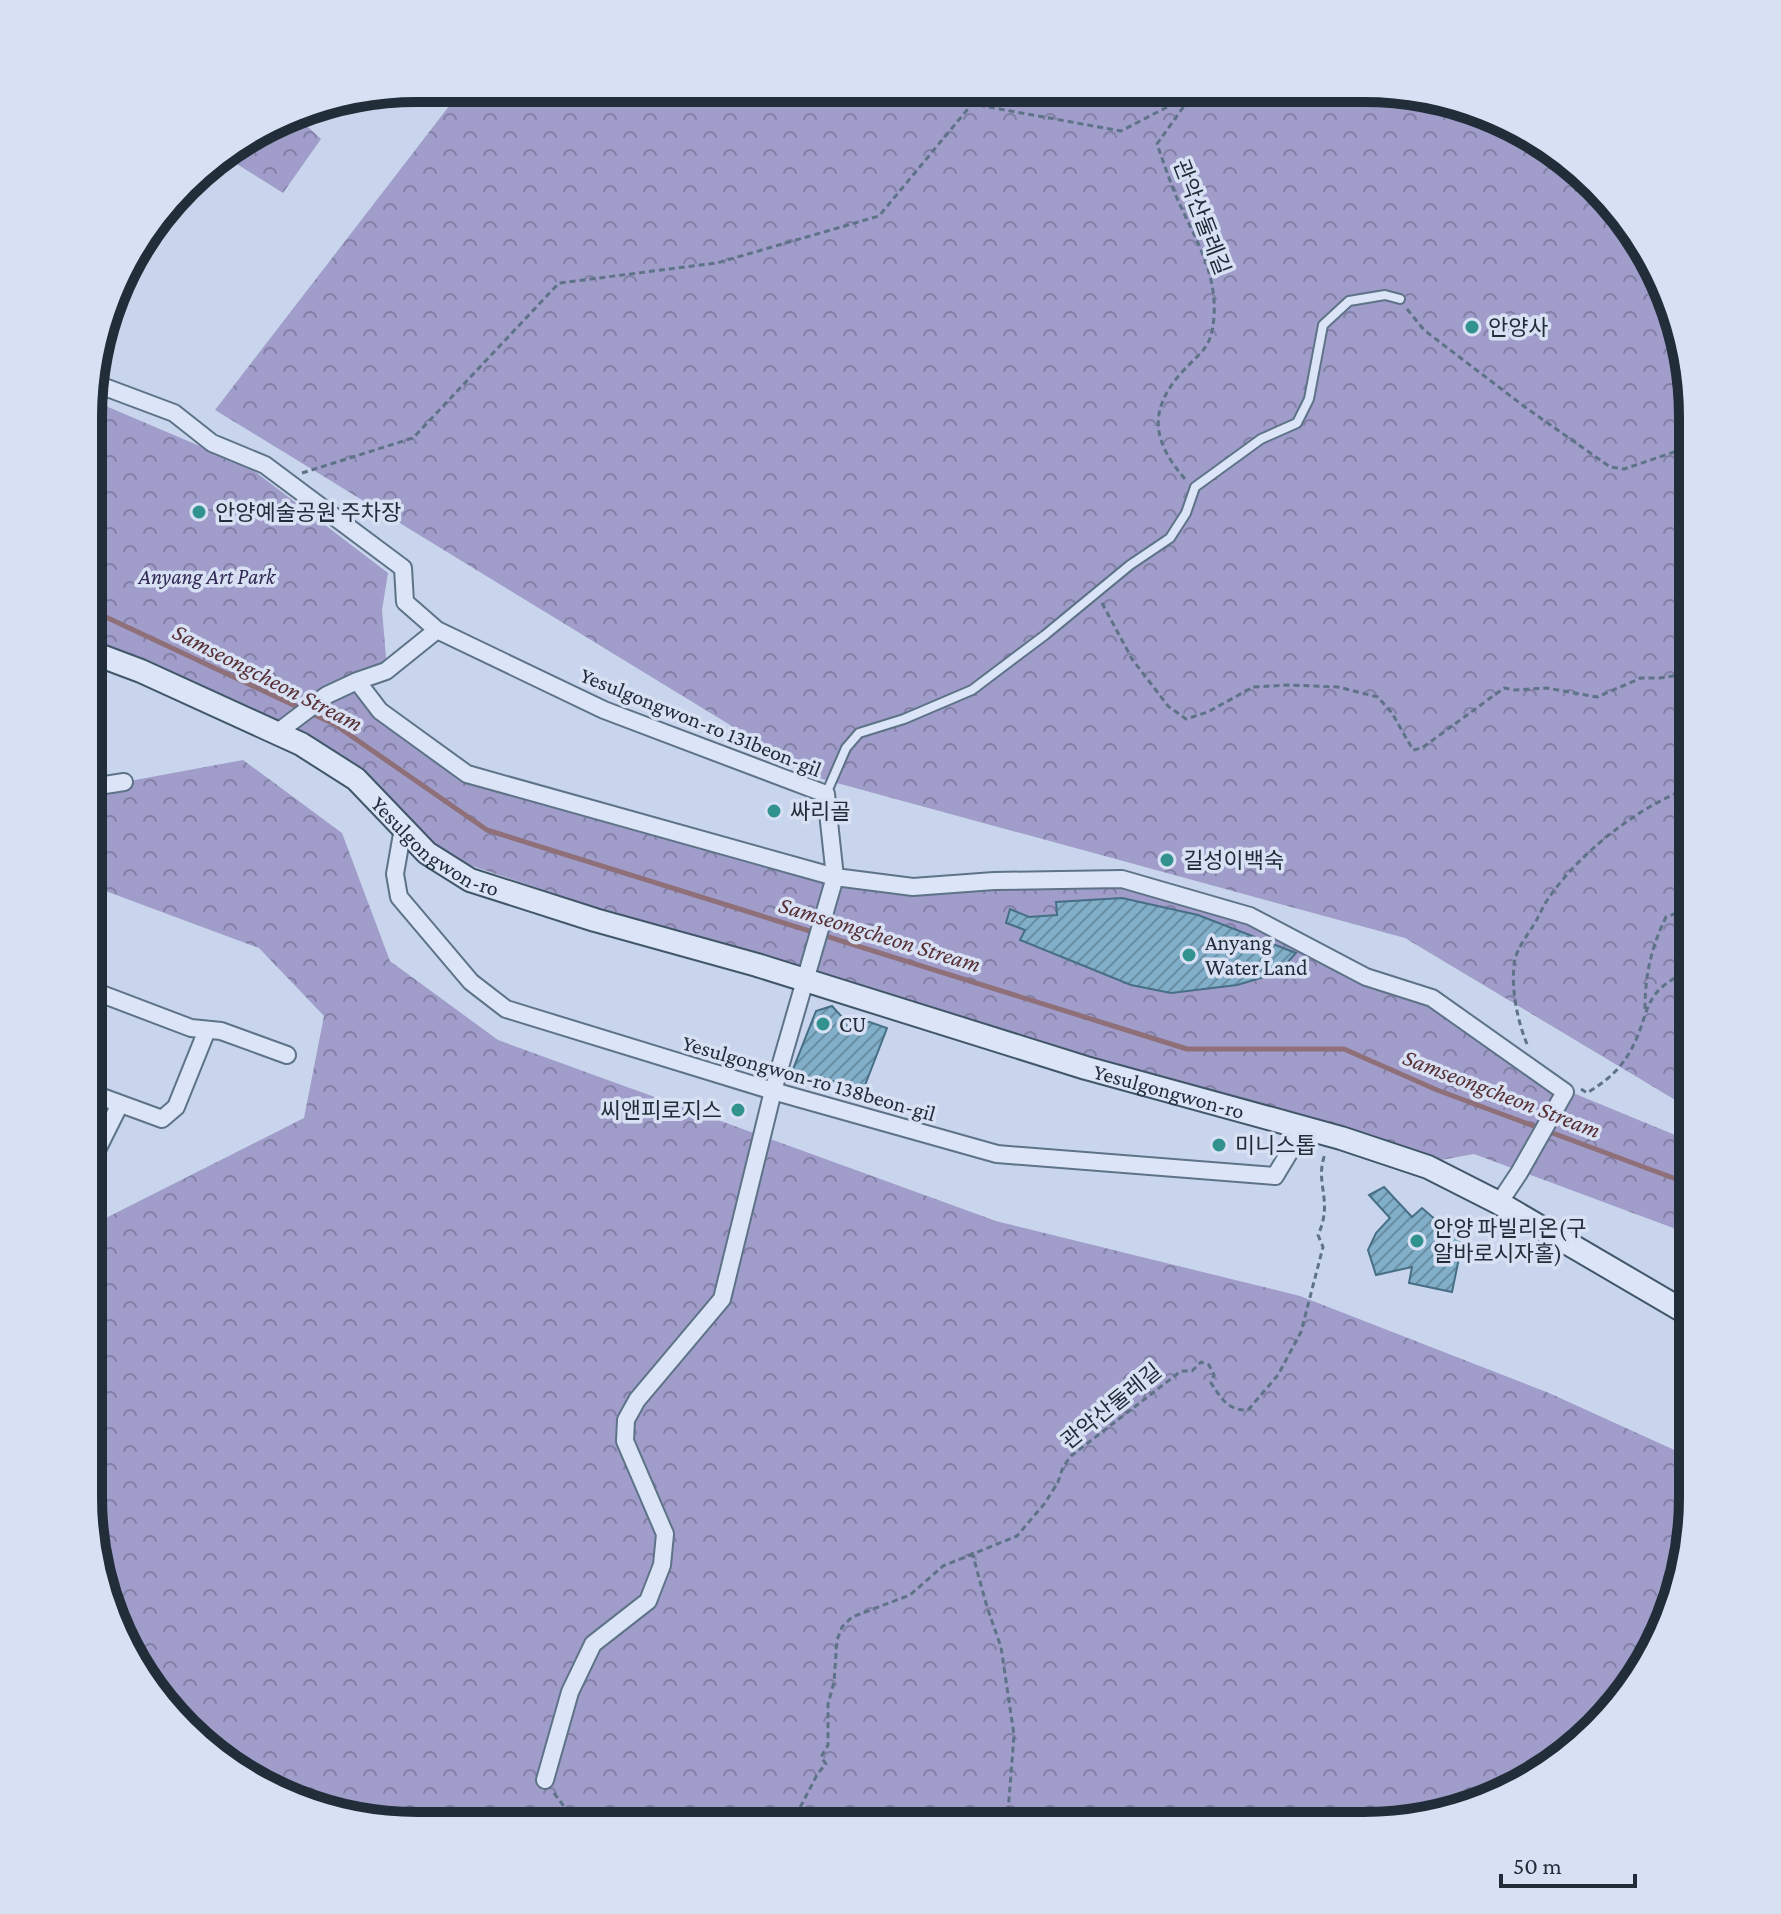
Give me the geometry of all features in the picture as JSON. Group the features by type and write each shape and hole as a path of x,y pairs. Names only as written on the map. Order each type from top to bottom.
{"street":[{"name":"Yesulgongwon-ro 131beon-gil","path":"104,387 174,413 212,443 265,465 403,568 405,602 437,630 604,710 826,794"},
{"path":"284,727 327,695 386,671 437,630"},
{"name":"Yesulgongwon-ro","path":"102,656 284,727 356,779 427,853 470,880 808,971 1086,1068 1329,1135 1428,1167 1499,1203 1679,1308"},
{"path":"357,681 380,711 467,774 835,877 913,887 994,881 1122,879 1250,916 1366,977 1432,998 1562,1096 1499,1203"},
{"path":"102,785 124,782"},
{"path":"545,1780 570,1692 593,1644 648,1601 662,1565 665,1534 625,1441 626,1420 637,1400 722,1299 773,1091 835,877 826,794"},
{"name":"Yesulgongwon-ro 138beon-gil","path":"403,828 395,874 399,897 471,982 506,1009 773,1091 997,1154 1275,1176 1304,1128"},
{"path":"102,994 191,1028 221,1031 287,1055"},
{"path":"102,1097 162,1119 176,1107 207,1030"},
{"path":"102,1140 120,1104"}],"lane":[{"path":"1195,487 1261,439 1297,423 1309,399 1323,325 1331,317 1349,301 1385,295 1400,299"},
{"name":"Yesulgongwon-ro 131beon-gil","path":"826,794 846,748 859,733 904,719 972,690 1130,565 1170,538 1186,513 1195,487"}],"path":[{"path":"284,479 413,438 559,283 717,263 879,216 972,104 1121,131 1178,102"},
{"name":"관악산둘레길","path":"1187,102 1157,144 1177,199 1192,225 1204,256 1214,314 1212,333 1204,352 1167,391 1157,420 1158,435 1176,468 1195,487"},
{"path":"1400,299 1424,330 1610,467 1624,469 1679,450"},
{"path":"1095,594 1132,659 1168,706 1186,719 1208,712 1253,687 1338,687 1378,697 1392,713 1413,750 1422,748 1504,688 1547,688 1597,697 1641,678 1679,674"},
{"path":"1529,1049 1519,1025 1515,961 1520,946 1548,899 1584,858 1654,802 1679,792"},
{"path":"1645,1009 1645,979 1654,941 1666,917 1679,912"},
{"path":"1562,1096 1570,1083 1587,1093 1609,1079 1628,1055 1645,1009 1670,979 1679,975"},
{"name":"관악산둘레길","path":"798,1812 826,1764 821,1757 828,1745 828,1704 834,1682 837,1640 842,1627 852,1617 910,1595 943,1566 1017,1536 1045,1503 1071,1456 1181,1371 1192,1371 1201,1362 1209,1365 1214,1375 1211,1383 1223,1401 1236,1411 1248,1410 1278,1375 1301,1332 1323,1247 1318,1235 1325,1218 1326,1198 1320,1174 1329,1135"},
{"path":"972,1552 1001,1647 1014,1735 1008,1812"},
{"path":"545,1780 568,1812"}],"green space":[{"path":"452,102 1364,102 1425,108 1484,126 1521,144 1556,167 1601,209 1626,242 1646,278 1662,316 1673,356 1679,417 1679,1102 1405,938 815,777 215,410"},
{"path":"304,123 321,139 283,193 233,162 260,144"},
{"name":"Anyang Art Park","path":"103,405 249,467 388,573 382,610 387,669 358,679 381,709 468,773 836,876 1057,880 1123,878 1251,914 1321,952 1433,997 1566,1090 1679,1137 1679,1230 1474,1154 1430,1162 807,979 428,851 357,778 102,655"},
{"path":"243,760 342,833 390,961 498,1040 996,1221 1300,1296 1549,1393 1679,1452 1678,1517 1673,1558 1655,1617 1637,1654 1614,1689 1587,1720 1539,1759 1465,1795 1425,1806 1384,1811 417,1812 376,1809 336,1801 297,1788 260,1770 209,1734 167,1689 135,1636 113,1578 105,1538 102,1497 102,1220 304,1118 324,1016 259,948 102,890 102,786"}],"building":[{"path":"1122,898 1198,915 1296,953 1278,973 1237,985 1171,993 1131,985 1020,940 1025,930 1006,923 1010,909 1029,917 1057,915 1056,902"},
{"path":"832,1006 853,1029 858,1018 887,1028 862,1093 825,1078 821,1087 790,1077 816,1011"},
{"name":"안양 파빌리온(구 알바로시자홀)","path":"1384,1187 1412,1217 1422,1208 1444,1227 1465,1229 1452,1292 1409,1283 1412,1267 1376,1275 1368,1250 1376,1233 1390,1218 1369,1195"}],"waterway":[{"name":"Samseongcheon Stream","path":"102,615 334,724 487,830 1187,1049 1344,1049 1437,1090 1679,1180"}],"place":[{"name":"안양사","path":"1472,327"},
{"name":"안양예술공원 주차장","path":"199,512"},
{"name":"싸리골","path":"774,811"},
{"name":"길성이백숙","path":"1167,860"},
{"name":"Anyang Water Land","path":"1189,955"},
{"name":"CU","path":"823,1024"},
{"name":"씨앤피로지스","path":"738,1110"},
{"name":"미니스톱","path":"1219,1145"},
{"name":"안양 파빌리온(구 알바로시자홀)","path":"1417,1241"}]}
